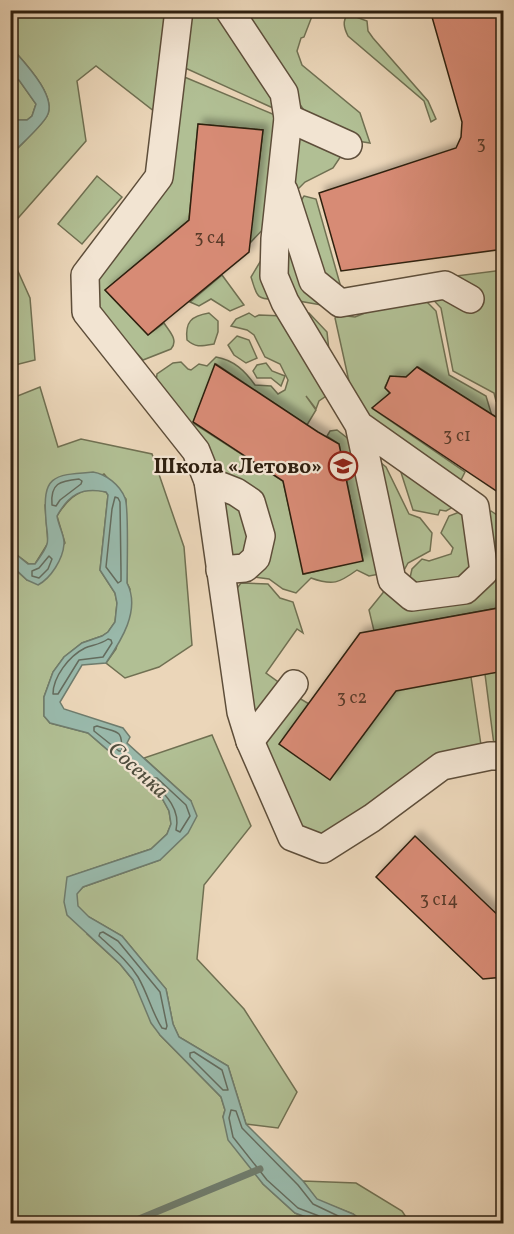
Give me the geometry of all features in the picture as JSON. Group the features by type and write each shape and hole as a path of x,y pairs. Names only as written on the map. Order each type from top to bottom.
{"lane":[{"path":"179,10 159,177 109,227 85,275 86,312 196,451 208,481 220,570 233,633 241,712 250,741 292,837 323,849 377,825 442,766 490,756 504,756"},
{"path":"229,10 284,93 288,118 275,239 274,276 285,302 358,425 392,580 412,597 465,590 484,572 475,507 358,425"},
{"path":"288,118 348,145"},
{"path":"281,181 314,281 340,303 445,285 470,299"},
{"path":"208,481 236,492 251,502 261,536 256,558 245,568 220,570"},
{"path":"250,741 294,684"}],"green space":[{"path":"10,11 171,11 159,115 96,66 77,81 86,141 12,225 11,155 44,120 49,108 48,99 38,79 11,47"},
{"path":"186,11 221,11 280,100 273,108 183,67"},
{"path":"238,11 314,11 297,51 302,65 360,113 370,143 351,140 309,118"},
{"path":"348,14 367,21 368,31 428,101 436,119 431,122 424,101 348,36 344,25"},
{"path":"11,75 19,80 36,104 32,116 27,120 15,120 11,125"},
{"path":"182,76 275,115 269,223 249,244 263,130 198,124 189,220 105,290 148,335 164,323 172,336 174,342 171,349 143,360 100,314 92,283 161,185"},
{"path":"292,133 343,153 333,168 305,182 294,193"},
{"path":"97,176 122,197 82,244 58,224"},
{"path":"304,196 316,199 342,291 327,306 293,300 285,278 286,224"},
{"path":"266,252 276,299 260,297 251,277"},
{"path":"10,258 30,298 35,360 11,366"},
{"path":"503,270 503,407 496,401 494,393 453,371 441,308 423,289 425,280"},
{"path":"222,275 244,305 230,311 211,299 199,306 190,302"},
{"path":"424,299 436,311 449,375 486,396 492,416 418,367 406,377 390,377 385,387 390,393 373,409 465,472 461,480 483,496 371,428 350,386 335,318 342,312 347,316 355,317 385,305"},
{"path":"209,313 218,321 218,332 214,344 199,346 190,343 187,340 188,324 194,318"},
{"path":"249,313 255,317 259,315 284,316 329,394 319,401 316,409 306,396 316,410 307,425 216,364 193,423 283,481 304,574 363,560 339,444 327,436 330,431 337,430 355,444 385,573 369,576 357,570 336,582 311,578 296,593 283,589 269,579 247,576 265,547 156,382 157,374 173,363 181,362 191,370 199,364 207,366 216,357 238,367 255,385 271,386 278,394 285,390 288,380 280,364 265,357 254,335 247,330 231,326 236,319"},
{"path":"309,313 327,332 330,360 301,314"},
{"path":"237,336 249,340 257,358 246,363 234,355 228,345"},
{"path":"266,363 272,371 285,376 281,386 271,378 257,378 253,371 257,365"},
{"path":"40,387 58,447 81,439 152,454 184,547 192,645 159,667 125,678 106,663 116,649 130,589 127,583 126,499 104,474 45,505 48,543 35,564 29,564 17,555 11,545 10,399"},
{"path":"371,455 386,467 409,514 420,518 432,533 430,551 408,563 403,572"},
{"path":"398,463 460,503 446,511 440,510 438,515 413,510"},
{"path":"93,489 106,492 108,495 100,570 115,593 117,603 115,622 108,632 82,643 64,657 53,672 44,697 44,716 50,723 88,733 163,800 169,811 171,824 167,834 151,849 71,876 76,894 83,887 160,860 191,801 144,758 212,735 251,826 204,885 197,959 244,1009 297,1092 278,1128 246,1124 228,1066 179,1037 173,1024 166,989 122,936 89,917 87,934 120,964 133,980 160,1035 221,1097 225,1110 223,1117 250,1166 263,1184 295,1213 322,1223 11,1223 10,565 27,580 65,543 57,516 60,511 77,494"},
{"path":"232,496 254,535 234,566 219,501"},
{"path":"462,511 479,563 467,581 419,591 409,582 412,569 422,559 429,561 451,554 453,548 441,533 449,516"},
{"path":"491,511 503,519 503,607 374,631 369,610 386,589 466,595 486,513"},
{"path":"241,583 268,584 280,598 293,602 303,633 297,629 266,673 281,684 259,711 250,708 235,591"},
{"path":"503,671 503,753 494,745 485,674"},
{"path":"471,677 481,745 328,838 300,834 263,738 299,698 309,704"},
{"path":"303,1181 356,1183 402,1211 410,1223 365,1223 353,1214 317,1200"}],"water":[{"path":"11,47 38,79 48,99 49,108 44,120 11,155 11,125 15,120 27,120 32,116 36,104 19,80 11,75"},
{"name":"Сосенка","path":"93,472 112,481 125,498 127,583 132,604 123,635 106,663 82,665 60,702 64,709 123,728 130,737 127,743 191,801 197,816 188,833 160,860 83,887 77,894 78,906 89,917 122,936 166,989 173,1024 179,1037 228,1066 246,1124 303,1181 317,1199 353,1214 365,1223 322,1223 295,1213 263,1184 228,1140 223,1117 225,1110 221,1097 160,1035 151,1023 133,980 120,964 67,915 64,902 67,877 151,849 167,834 171,824 169,811 163,800 88,733 50,723 44,716 44,697 53,672 64,657 82,643 108,632 115,622 117,603 115,593 100,570 108,495 106,492 83,492 66,502 57,516 64,541 59,562 52,573 38,585 27,580 11,565 11,545 17,555 28,564 35,564 48,541 45,505 49,486 53,480 68,474"}],"building":[{"path":"430,10 504,10 504,249 341,271 319,193 456,148 461,137 462,122"},
{"path":"198,124 263,130 249,252 148,335 105,290 189,220"},
{"path":"215,364 339,444 363,561 303,574 283,481 193,422"},
{"path":"417,367 504,422 504,496 372,408 390,393 385,388 390,376 406,377"},
{"path":"504,607 504,671 396,691 330,780 279,744 360,633"},
{"path":"415,836 504,921 504,977 483,979 376,877"}],"waterway":[{"path":"127,1224 260,1169"}],"place":[{"name":"Школа «Летово»","path":"343,466"}]}
